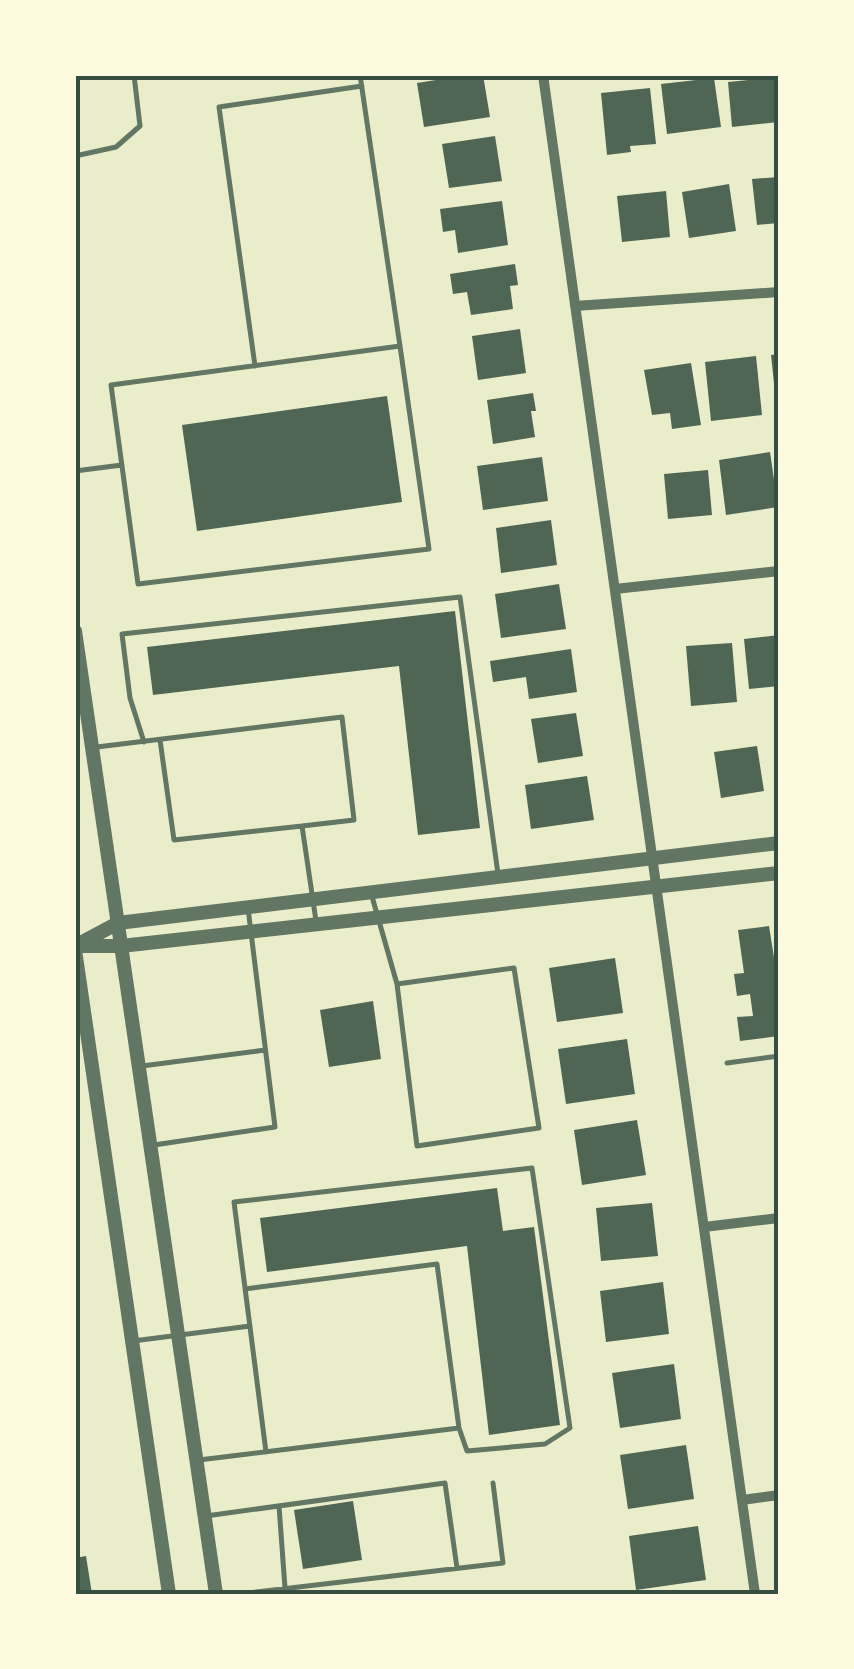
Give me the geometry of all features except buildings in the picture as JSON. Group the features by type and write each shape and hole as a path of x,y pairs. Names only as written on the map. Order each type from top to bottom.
{"street":[{"path":"543,75 756,1594"},
{"path":"576,306 779,292"},
{"path":"615,590 779,571"},
{"path":"75,631 216,1594"},
{"path":"75,947 118,923 779,843"},
{"path":"75,947 121,946 779,873"},
{"path":"75,947 169,1594"},
{"path":"704,1228 779,1218"},
{"path":"742,1500 779,1496"}],"lane":[{"path":"75,156 116,148 140,126 134,75"},
{"path":"360,75 400,346 429,549 138,584 111,386 400,346"},
{"path":"256,366 219,107 362,86"},
{"path":"75,471 122,465"},
{"path":"144,742 130,698 122,634 460,598 498,877"},
{"path":"92,748 342,717 354,820 174,840 160,740"},
{"path":"302,826 316,924"},
{"path":"370,892 396,984 418,1146 539,1128 514,968 396,984"},
{"path":"150,1146 275,1127 248,907"},
{"path":"139,1066 266,1050"},
{"path":"727,1063 779,1056"},
{"path":"244,1288 437,1264 459,1428 466,1451 546,1444 570,1428 532,1168 234,1202 244,1288 266,1452"},
{"path":"132,1341 250,1326"},
{"path":"197,1460 459,1428"},
{"path":"204,1516 444,1482 457,1568"},
{"path":"238,1594 503,1563 492,1482"},
{"path":"280,1506 285,1588"}]}
